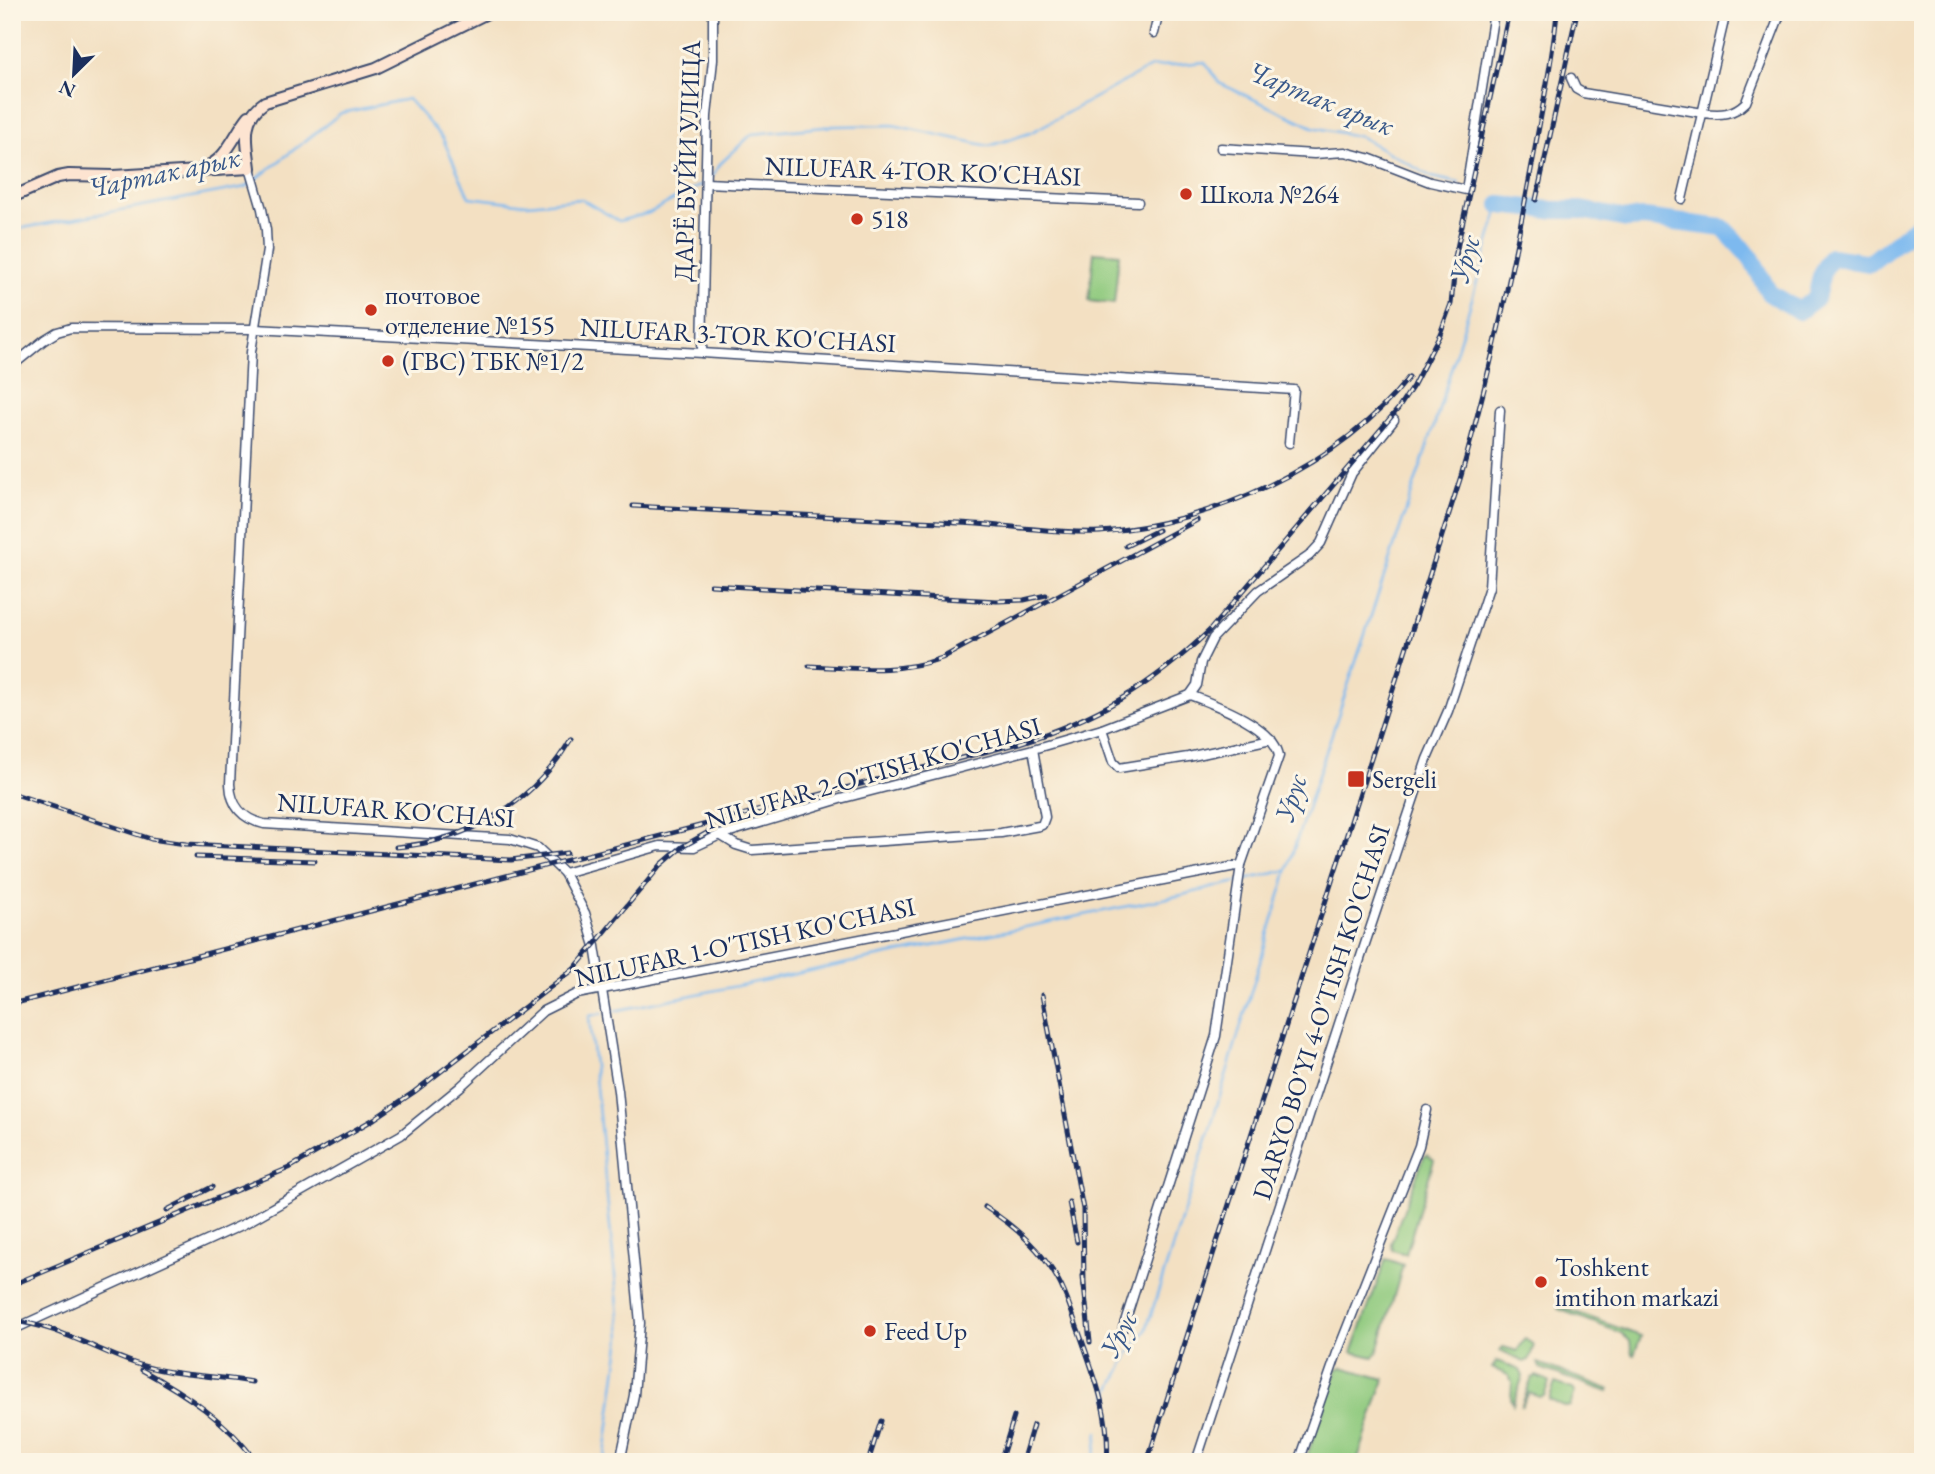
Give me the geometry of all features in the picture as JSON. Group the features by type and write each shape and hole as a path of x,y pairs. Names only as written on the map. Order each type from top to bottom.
{"street":[{"path":"187,173 209,166 220,159 239,127 265,102 376,68 489,12"},
{"name":"ДАРЁ БУЙИ УЛИЦА","path":"702,353 707,116 713,60 713,12"},
{"path":"1154,33 1159,12"},
{"path":"1221,148 1314,154 1345,152 1430,182 1466,190 1494,12"},
{"path":"1682,199 1726,12"},
{"path":"1571,78 1576,89 1583,93 1703,113 1720,115 1737,112 1746,102 1781,12"},
{"name":"NILUFAR KO'CHASI","path":"252,112 247,131 250,168 266,230 267,250 251,352 231,794 234,804 247,818 264,824 510,839 538,848 564,873 590,926 618,1091 640,1323 634,1395 620,1462"},
{"path":"12,197 58,177 250,168"},
{"name":"NILUFAR 4-TOR KO'CHASI","path":"706,183 1138,202"},
{"name":"NILUFAR 3-TOR KO'CHASI","path":"12,366 44,340 57,332 72,328 255,328 702,353 1294,390 1289,443"},
{"name":"DARYO BO'YI 4-O'TISH KO'CHASI","path":"1196,1462 1364,947 1427,759 1448,711 1489,587 1500,410"},
{"path":"1123,1328 1216,1036 1241,865 1277,764 1277,747 1271,739 1230,711 1190,695 1197,685 1205,651 1213,638 1258,591 1309,555 1321,542 1352,473 1394,420"},
{"name":"NILUFAR 2-O'TISH KO'CHASI","path":"564,873 660,846 694,847 720,835 840,799 1102,729 1190,695"},
{"path":"1102,729 1113,762 1119,768 1188,757 1271,739"},
{"path":"720,835 736,845 752,850 1000,833 1039,827 1045,817 1032,749"},
{"name":"NILUFAR 1-O'TISH KO'CHASI","path":"12,1330 244,1224 401,1135 460,1087 543,1011 577,994 1241,865"},
{"path":"1299,1462 1337,1353 1419,1146 1427,1110"}],"green space":[{"path":"1094,252 1119,254 1114,304 1089,301"},
{"path":"1427,1155 1434,1160 1406,1254 1392,1250 1391,1243"},
{"path":"1386,1259 1403,1265 1378,1351 1374,1357 1352,1352"},
{"path":"1559,1306 1641,1336 1634,1355 1630,1341 1621,1333 1558,1309"},
{"path":"1525,1339 1534,1345 1529,1360 1524,1362 1500,1351 1503,1347 1517,1351"},
{"path":"1497,1361 1520,1370 1523,1376 1513,1404 1512,1381 1508,1375 1492,1368"},
{"path":"1538,1363 1609,1389 1608,1392 1540,1368"},
{"path":"1342,1367 1384,1379 1357,1462 1305,1462 1337,1369"},
{"path":"1536,1376 1549,1383 1544,1396 1529,1393 1521,1407 1532,1378"},
{"path":"1555,1383 1575,1392 1570,1406 1549,1400"}],"waterway":[{"name":"Чартак арык","path":"709,181 720,164 752,134 834,126 893,125 989,146 1030,133 1151,67 1205,62 1219,83 1313,127 1361,137 1432,177 1459,183"},
{"name":"Чартак арык","path":"12,230 246,187 341,113 408,99 443,139 469,197 527,204 581,199 619,221 649,213 703,184"},
{"name":"Урус","path":"1107,1397 1130,1351 1146,1330 1207,1139 1296,842 1435,423 1500,205 1494,203"},
{"name":"Чартак арык","path":"1500,205 1581,210 1627,219 1644,218 1723,228 1752,259 1769,293 1799,311 1816,298 1822,272 1831,257 1870,263 1923,221"},
{"path":"609,1012 1182,895 1287,870"},
{"path":"603,1013 589,1016 621,1336 604,1462"},
{"name":"Урус","path":"1094,1462 1098,1432"}],"railway":[{"path":"1455,257 1509,12"},
{"path":"1147,1462 1461,476 1510,276 1547,83 1557,12"},
{"path":"1536,200 1577,12"},
{"path":"12,1004 1019,743 1097,712 1143,685 1209,631 1398,409 1440,334 1451,304 1457,248"},
{"path":"633,506 967,523 1075,532 1142,527 1228,503 1270,485 1310,463 1381,409 1409,377"},
{"path":"809,666 892,668 942,658 1197,520"},
{"path":"1126,546 1158,530"},
{"path":"711,585 997,601 1024,600 1046,595"},
{"path":"396,847 449,837 497,815 538,782 556,762 571,739"},
{"path":"12,793 151,839 186,844 511,860 567,853"},
{"path":"12,1285 289,1168 374,1119 414,1092 574,969 661,865 682,847 714,829"},
{"path":"196,857 315,861"},
{"path":"1042,995 1083,1209 1084,1286"},
{"path":"167,1210 212,1187"},
{"path":"1069,1202 1077,1242"},
{"path":"985,1207 1016,1229 1034,1247 1061,1284 1096,1380 1104,1412 1107,1462"},
{"path":"1083,1276 1090,1342"},
{"path":"12,1321 59,1332 148,1367 252,1382"},
{"path":"142,1370 174,1388 219,1421 256,1462"},
{"path":"1000,1462 1014,1417"},
{"path":"868,1462 881,1421"},
{"path":"1022,1462 1033,1425"},
{"path":"701,1462 702,1457"}],"place":[{"name":"Школа №264","path":"1186,194"},
{"name":"518","path":"857,219"},
{"name":"почтовое отделение №155","path":"371,310"},
{"name":"(ГВС) ТБК №1/2","path":"388,361"},
{"name":"Sergeli","path":"1356,779"},
{"name":"Toshkent imtihon markazi","path":"1541,1282"},
{"name":"Feed Up","path":"870,1331"}]}
